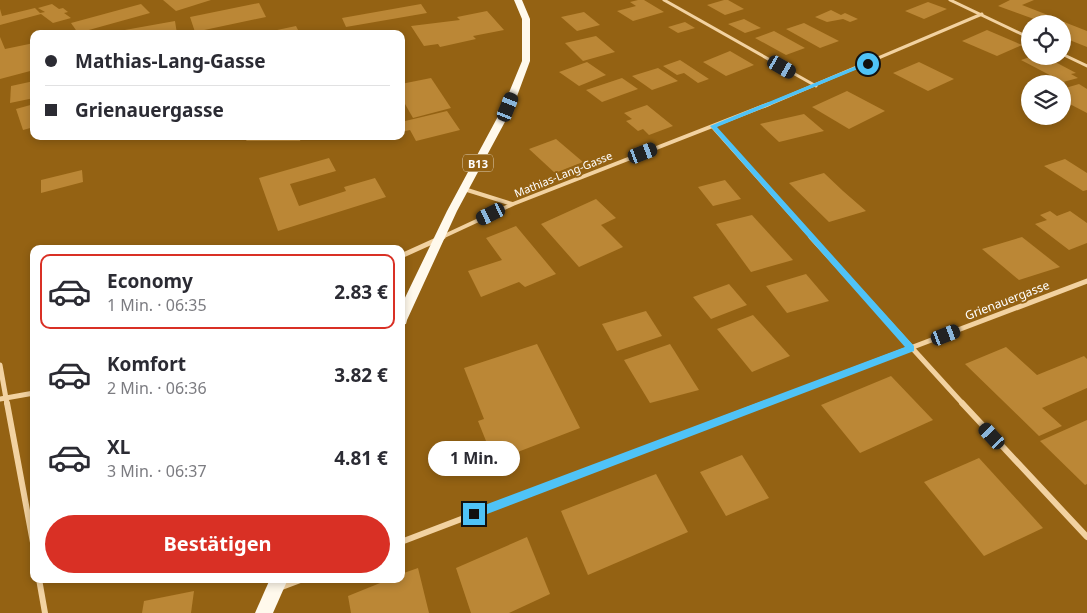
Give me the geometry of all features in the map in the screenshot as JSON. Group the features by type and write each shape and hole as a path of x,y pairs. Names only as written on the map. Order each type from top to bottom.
{"main road":[{"name":"B13","path":"405,312 464,189 508,107 526,61 526,19 518,0"},
{"path":"264,613 276,584"}],"street":[{"path":"664,0 816,86"},
{"path":"953,0 1021,34"},
{"name":"Mathias-Lang-Gasse","path":"405,254 513,204 816,86 982,14"},
{"path":"1071,58 1087,66"},
{"path":"713,126 911,348 1087,538"},
{"name":"Mathias-Lang-Gasse","path":"464,189 513,204"},
{"name":"Grienauergasse","path":"405,540 1087,281"},
{"path":"0,365 3,398 30,529"},
{"path":"3,398 30,394"},
{"path":"40,583 45,613"}],"building":[{"path":"163,0 211,0 176,11"},
{"path":"644,0 664,12 633,21 617,11 636,6 630,2"},
{"path":"728,0 744,9 725,15 707,5"},
{"path":"1010,0 1034,0 1022,5 1048,15 1023,15 998,6"},
{"path":"928,2 947,9 924,19 905,11"},
{"path":"259,3 266,17 204,30 194,30 190,17"},
{"path":"52,4 59,9 63,8 68,12 64,13 71,18 53,23 41,14 0,25 0,9 2,16 35,8 40,13 45,12 38,8"},
{"path":"141,4 150,13 89,30 76,30 71,23"},
{"path":"421,4 427,13 346,27 342,18"},
{"path":"831,10 841,15 845,13 858,19 850,22 843,19 827,22 815,17"},
{"path":"487,11 504,30 473,36 476,39 440,47 438,44 424,46 411,26 460,20 457,17"},
{"path":"584,12 600,25 577,31 561,17"},
{"path":"744,19 761,28 745,33 728,24"},
{"path":"175,21 176,30 125,30"},
{"path":"685,22 695,28 678,33 668,27"},
{"path":"804,23 839,41 820,48 786,29"},
{"path":"1071,25 1087,31 1087,47 1071,41"},
{"path":"296,26 298,30 277,30"},
{"path":"987,30 1021,45 997,56 962,41"},
{"path":"774,31 805,48 786,55 755,38"},
{"path":"596,36 615,52 583,61 565,43"},
{"path":"0,37 5,49 30,44 30,71 0,79"},
{"path":"730,51 754,65 726,76 703,62"},
{"path":"680,60 709,79 698,83 684,73 677,75 663,66"},
{"path":"587,62 606,75 579,86 559,72"},
{"path":"919,62 954,79 928,91 893,73"},
{"path":"1031,65 1061,65 1076,73 1071,74 1078,78 1071,80 1071,75 1050,75"},
{"path":"658,68 678,81 652,90 632,76"},
{"path":"431,78 451,108 413,118 405,104 405,83"},
{"path":"622,78 638,89 602,102 586,90"},
{"path":"30,82 30,99 10,103 11,86"},
{"path":"1079,84 1087,89 1087,113 1071,105 1071,86"},
{"path":"847,91 885,111 849,129 812,107"},
{"path":"30,105 30,128 23,130 16,109"},
{"path":"647,105 673,126 649,135 643,129 638,131 626,121 632,119 624,113"},
{"path":"447,111 460,130 416,141 410,130 405,131 405,121"},
{"path":"804,114 824,131 779,142 760,124"},
{"path":"556,139 583,162 555,173 529,149"},
{"path":"247,140 300,140 300,141"},
{"path":"329,158 336,171 290,184 299,206 346,191 344,187 375,178 386,197 278,231 259,178"},
{"path":"1065,159 1087,173 1087,190 1083,191 1044,166"},
{"path":"82,170 83,182 41,193 41,180"},
{"path":"824,173 866,211 829,222 789,183"},
{"path":"725,180 741,199 713,206 698,187"},
{"path":"596,199 616,218 601,225 623,247 579,267 541,224"},
{"path":"1050,211 1057,216 1070,211 1087,223 1087,243 1069,250 1035,224 1047,220 1040,215"},
{"path":"752,215 793,260 751,272 716,224"},
{"path":"516,226 556,274 525,287 519,282 481,297 468,271 502,260 486,238"},
{"path":"1022,237 1060,267 1019,280 982,249"},
{"path":"806,274 829,301 787,313 766,286"},
{"path":"729,284 747,305 711,319 693,297"},
{"path":"646,311 662,336 617,351 602,324"},
{"path":"753,315 790,356 752,372 717,329"},
{"path":"537,344 580,428 494,461 478,421 484,419 464,368"},
{"path":"670,344 699,390 650,403 624,360"},
{"path":"1006,347 1037,375 1084,356 1087,359 1087,388 1042,408 1062,426 1039,436 965,364"},
{"path":"891,376 933,420 860,453 821,405"},
{"path":"1087,420 1087,484 1085,485 1040,441"},
{"path":"742,455 769,498 726,516 700,472"},
{"path":"979,458 1043,528 984,556 924,482"},
{"path":"656,474 688,532 588,575 561,511"},
{"path":"527,537 550,594 509,613 471,613 456,568"},
{"path":"418,568 429,613 351,613 348,596 380,583 405,583 405,573"},
{"path":"194,591 191,613 142,613 144,601"}],"route":[{"path":"474,514 911,348 713,126 868,64"}]}
